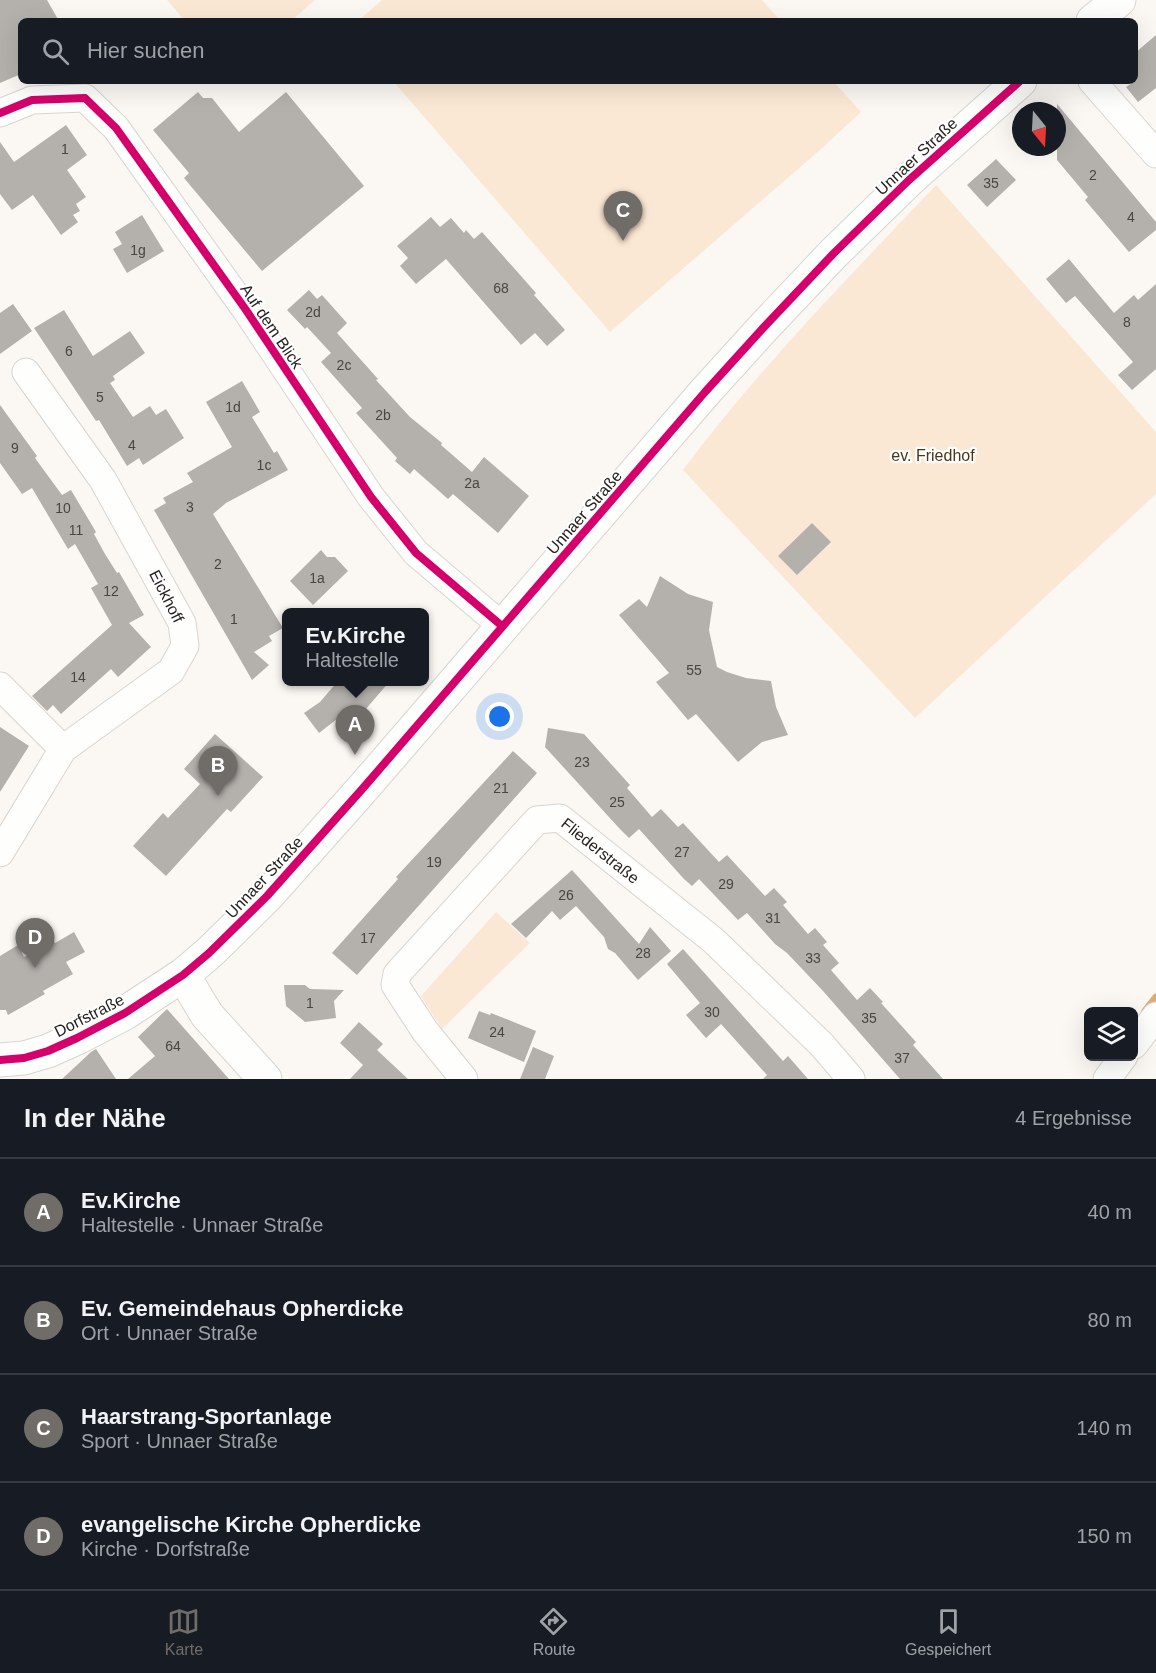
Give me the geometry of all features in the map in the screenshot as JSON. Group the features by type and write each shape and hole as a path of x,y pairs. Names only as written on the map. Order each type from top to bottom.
{"main road":[{"path":"1097,18 1119,0"},
{"name":"Unnaer Straße","path":"183,975 267,896 771,319 909,180 1017,84"},
{"path":"183,975 207,1015 265,1079"},
{"name":"Dorfstraße","path":"0,1060 24,1058 48,1051 76,1038 125,1013 183,975"}],"street":[{"path":"1095,84 1156,154"},
{"name":"Auf dem Blick","path":"0,113 32,100 85,98 116,129 246,310 371,497 416,553 502,626"},
{"name":"Eickhoff","path":"0,853 63,749 171,671 185,646 182,623 103,480 26,372"},
{"path":"0,686 63,749"},
{"name":"Fliederstraße","path":"464,1079 425,1031 396,986 397,974 537,820 560,818 714,941 822,1046 851,1079"},
{"path":"1138,1040 1156,1016"},
{"path":"1107,1079 1120,1061"}],"green space":[{"path":"167,0 315,0 294,18 182,18"},
{"path":"382,0 762,0 778,18 361,18"},
{"path":"396,84 836,84 861,112 610,332"},
{"name":"ev. Friedhof","path":"936,185 1156,432 1156,494 915,718 683,470 742,395"},
{"path":"496,912 530,943 442,1029 421,996"}],"building":[{"path":"0,0 47,0 57,18 18,18 18,75 0,83"},
{"path":"1156,35 1156,88 1138,102 1126,87 1130,84 1138,84 1138,50"},
{"path":"198,92 203,98 212,98 239,132 286,92 364,186 262,271 184,178 189,173 153,130"},
{"path":"1066,115 1156,222 1156,230 1129,252 1085,200 1088,197 1057,160 1057,156 1066,156"},
{"path":"66,125 87,155 67,170 86,197 76,204 80,211 73,215 78,222 61,235 33,195 12,210 0,194 0,142 14,162"},
{"path":"996,159 1016,180 987,207 967,185"},
{"path":"142,215 164,251 127,273 113,249 122,244 115,232"},
{"path":"431,217 440,227 451,218 464,233 466,230 474,239 482,232 565,330 547,346 535,333 521,345 446,259 416,284 400,266 408,258 397,246"},
{"path":"1069,259 1114,313 1134,295 1138,300 1156,284 1156,369 1132,390 1118,375 1133,362 1075,296 1066,303 1046,279"},
{"path":"309,290 317,299 322,295 347,323 337,333 410,417 472,472 484,457 529,496 498,533 453,494 448,499 414,469 410,474 395,461 397,458 356,413 362,408 321,362 331,353 307,327 305,329 287,310"},
{"path":"13,304 32,331 0,354 0,313"},
{"path":"64,310 93,356 130,331 145,353 113,376 115,380 110,383 133,417 150,406 156,415 166,409 184,438 143,465 139,458 127,466 99,420 96,421 34,328"},
{"path":"242,381 260,412 252,417 274,453 277,451 288,470 226,503 213,514 282,626 269,636 272,641 254,652 269,665 252,680 154,510 166,503 163,498 193,482 187,473 232,447 206,402"},
{"path":"0,405 62,495 71,490 96,532 94,534 105,554 117,573 119,572 144,615 129,623 151,647 118,677 111,669 61,714 53,705 47,711 32,696 112,625 91,588 98,584 75,544 68,549 32,488 22,494 0,463"},
{"path":"812,523 831,542 797,575 778,556"},
{"path":"321,550 327,557 335,557 348,571 313,605 290,581"},
{"path":"660,576 688,594 713,602 709,630 717,667 746,678 771,681 776,707 788,735 762,742 738,762 696,714 688,720 656,682 669,673 619,615 639,599 647,607"},
{"path":"334,686 386,686 352,725 341,716 319,733 304,713 320,702"},
{"path":"0,727 29,746 0,792"},
{"path":"548,728 584,734 630,785 627,788 652,817 661,809 678,827 683,823 719,862 727,855 765,896 774,888 787,902 783,905 808,934 815,928 827,942 823,945 839,963 831,970 857,1000 870,988 916,1042 913,1045 943,1079 900,1079 823,991 747,913 738,920 699,879 692,886 639,829 629,838 545,747"},
{"path":"215,734 263,777 231,812 227,809 166,876 133,846 163,813 168,818 200,784 184,769"},
{"path":"513,751 537,773 357,975 332,953 398,879 396,877"},
{"path":"572,870 639,944 650,927 671,951 638,980 615,953 608,949 604,937 576,906 560,920 552,911 526,938 511,924"},
{"path":"74,932 85,952 66,962 73,974 43,991 45,994 8,1015 6,1010 0,1010 0,956 18,945 24,957 53,940 55,943"},
{"path":"683,949 783,1061 788,1056 808,1079 763,1079 767,1075 721,1024 706,1038 686,1015 700,1003 667,964"},
{"path":"284,985 305,985 310,989 344,990 334,1001 336,1018 305,1022 286,1006"},
{"path":"167,1009 229,1079 128,1079 155,1056 138,1037"},
{"path":"479,1011 490,1015 491,1013 536,1031 524,1062 468,1038"},
{"path":"359,1022 383,1044 377,1050 408,1079 350,1079 363,1065 340,1043"},
{"path":"533,1047 554,1056 545,1079 520,1079"},
{"path":"96,1049 116,1079 62,1079 91,1052"}],"waterway":[{"path":"1145,1011 1156,997"}],"cycle path":[{"path":"0,1060 24,1058 48,1051 77,1038 125,1013 183,975 209,953 267,896 364,787 705,392 764,327 834,253 909,180 1017,84"},
{"path":"0,113 32,100 85,98 116,128 246,310 371,497 416,553 502,626"}],"place":[{"name":"Haarstrang-Sportanlage","path":"623,241"},
{"name":"Ev.Kirche","path":"355,755"},
{"name":"Ev. Gemeindehaus Opherdicke","path":"218,796"},
{"name":"evangelische Kirche Opherdicke","path":"35,968"}]}
